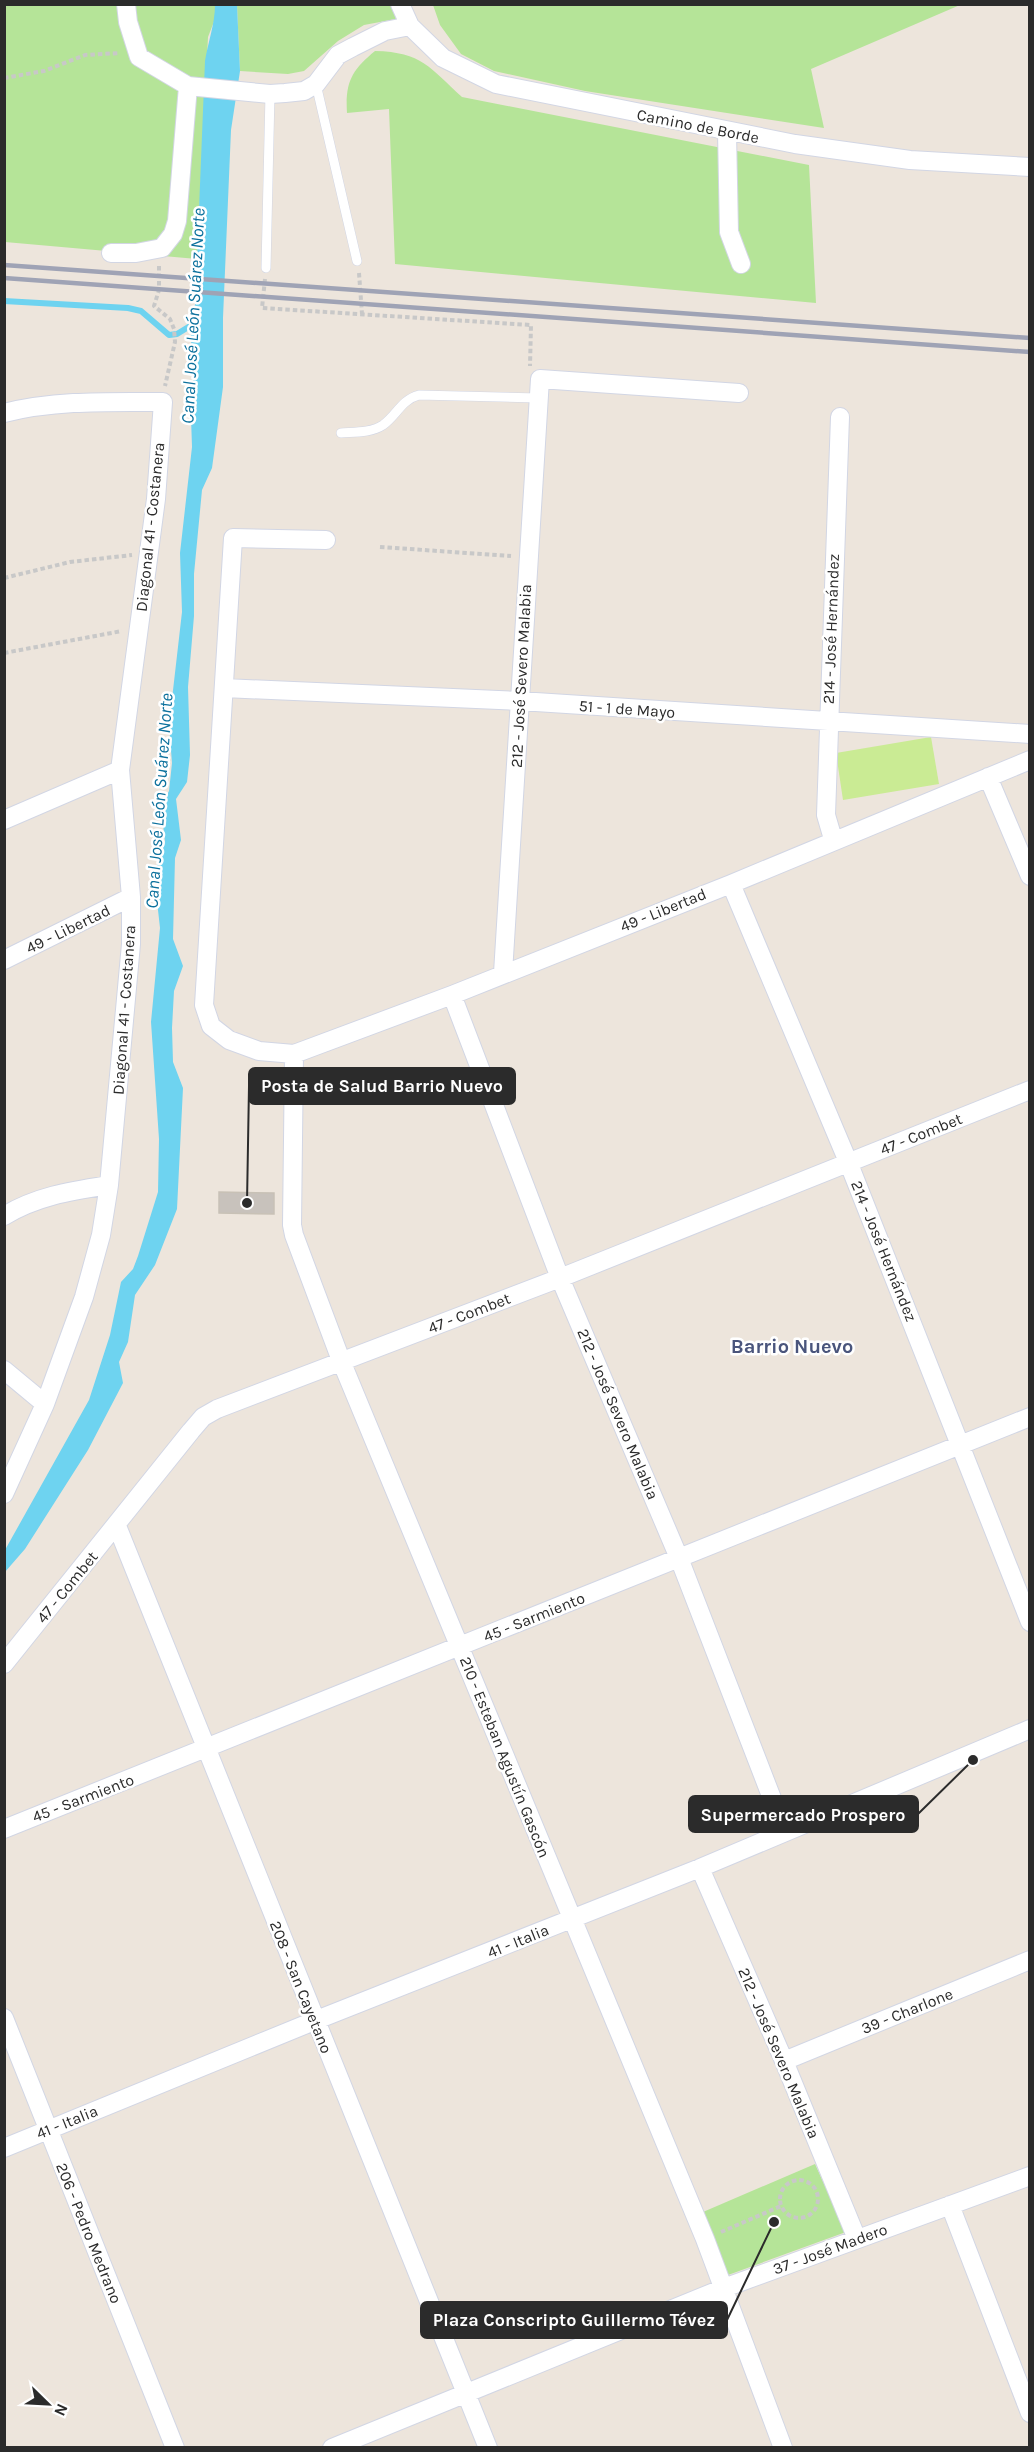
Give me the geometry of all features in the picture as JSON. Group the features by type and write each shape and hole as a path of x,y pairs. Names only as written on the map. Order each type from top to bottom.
{"street":[{"path":"126,4 128,22 139,57 193,86 270,94 304,91 316,84 338,55 385,32 410,26"},
{"name":"Camino de Borde","path":"400,4 410,26 443,58 496,84 795,144 910,160 1029,167"},
{"path":"111,253 136,254 162,248 173,234 177,221 193,86"},
{"path":"727,132 729,232 741,264"},
{"path":"540,379 739,393"},
{"name":"212 - José Severo Malabia","path":"504,973 527,557 540,379"},
{"path":"4,413 36,405 64,403 163,402"},
{"name":"Diagonal 41 - Costanera","path":"4,1494 45,1404 87,1287 101,1235 109,1185 131,944 131,897 120,770 156,499 163,402"},
{"name":"214 - José Hernández","path":"833,839 826,815 840,417"},
{"path":"294,1054 259,1051 229,1040 211,1026 204,1005 233,538 326,540"},
{"name":"51 - 1 de Mayo","path":"224,688 520,701 1029,734"},
{"name":"49 - Libertad","path":"294,1054 452,995 730,884 833,839 1029,760"},
{"path":"4,820 120,770"},
{"path":"988,777 1029,876"},
{"name":"214 - José Hernández","path":"730,884 849,1164 1029,1622"},
{"name":"49 - Libertad","path":"4,960 131,897"},
{"name":"212 - José Severo Malabia","path":"452,995 560,1278 678,1558 785,1832"},
{"name":"210 - Esteban Agustín Gascón","path":"294,1054 292,1226 342,1363 461,1648 570,1920 705,2239 783,2448"},
{"name":"47 - Combet","path":"4,1664 203,1417 217,1409 560,1278 1029,1090"},
{"path":"4,1216 35,1200 109,1185"},
{"path":"4,1370 45,1404"},
{"name":"45 - Sarmiento","path":"4,1829 461,1648 678,1558 1029,1418"},
{"name":"208 - San Cayetano","path":"117,1526 314,2021 488,2448"},
{"name":"41 - Italia","path":"4,2148 314,2021 700,1868 1029,1730"},
{"name":"212 - José Severo Malabia","path":"700,1868 784,2061 857,2238"},
{"name":"39 - Charlone","path":"784,2061 1029,1960"},
{"name":"206 - Pedro Medrano","path":"4,2018 175,2448"},
{"name":"37 - José Madero","path":"332,2448 724,2288 1029,2176"},
{"path":"950,2205 1029,2412"}],"lane":[{"path":"316,84 357,261"},
{"path":"266,268 270,94"},
{"path":"341,433 367,431 383,425 409,398 419,395 538,398"}],"path":[{"path":"4,78 44,70 85,54 111,52 139,57"},
{"path":"357,261 362,314"},
{"path":"163,402 176,342 170,319 154,306 159,290 159,264 171,265"},
{"path":"266,268 262,308 531,325 530,373 540,379"},
{"path":"380,547 527,557"},
{"path":"4,578 70,562 148,553"},
{"path":"4,653 138,628"},
{"path":"794,2180 811,2183 818,2194 817,2206 809,2217 789,2216 781,2206 781,2193 794,2180"},
{"path":"705,2239 781,2206"}],"green space":[{"path":"433,4 960,5 811,69 824,128 585,91 494,71 461,54 440,25"},
{"path":"4,5 215,5 215,19 208,37 197,259 5,242"},
{"path":"237,5 392,5 396,19 364,25 338,41 304,71 288,74 240,71"},
{"path":"375,51 415,58 433,70 462,97 809,165 816,303 395,264 389,109 347,113 347,93 352,78 361,64"},
{"path":"931,737 939,784 843,800 836,753"},
{"path":"815,2164 846,2232 728,2275 703,2212"}],"water":[{"name":"Canal José León Suárez Norte","path":"215,5 237,5 240,71 231,130 223,318 223,387 212,468 202,490 194,574 194,616 188,687 190,755 187,782 176,799 181,840 175,858 173,939 183,966 174,991 172,1028 173,1062 183,1088 177,1209 155,1265 135,1295 128,1342 119,1362 123,1383 88,1450 25,1549 5,1572 5,1550 89,1400 110,1335 121,1282 133,1269 158,1192 159,1139 151,1022 160,928 154,874 165,842 161,806 169,791 172,763 169,725 182,612 180,553 192,447 191,417 194,398 190,317 195,305 205,61"}],"building":[{"path":"219,1192 274,1193 274,1214 219,1213"}],"waterway":[{"name":"Canal José León Suárez Norte","path":"4,301 128,308 141,311 169,335 177,334 195,323"}],"railway":[{"path":"4,265 1030,338"},
{"path":"4,278 1030,352"}],"place":[{"name":"Posta de Salud Barrio Nuevo","path":"247,1203"},
{"name":"Supermercado Prospero","path":"973,1760"},
{"name":"Plaza Conscripto Guillermo Tévez","path":"774,2222"}],"district":[{"name":"Barrio Nuevo","path":"792,1346"}]}
